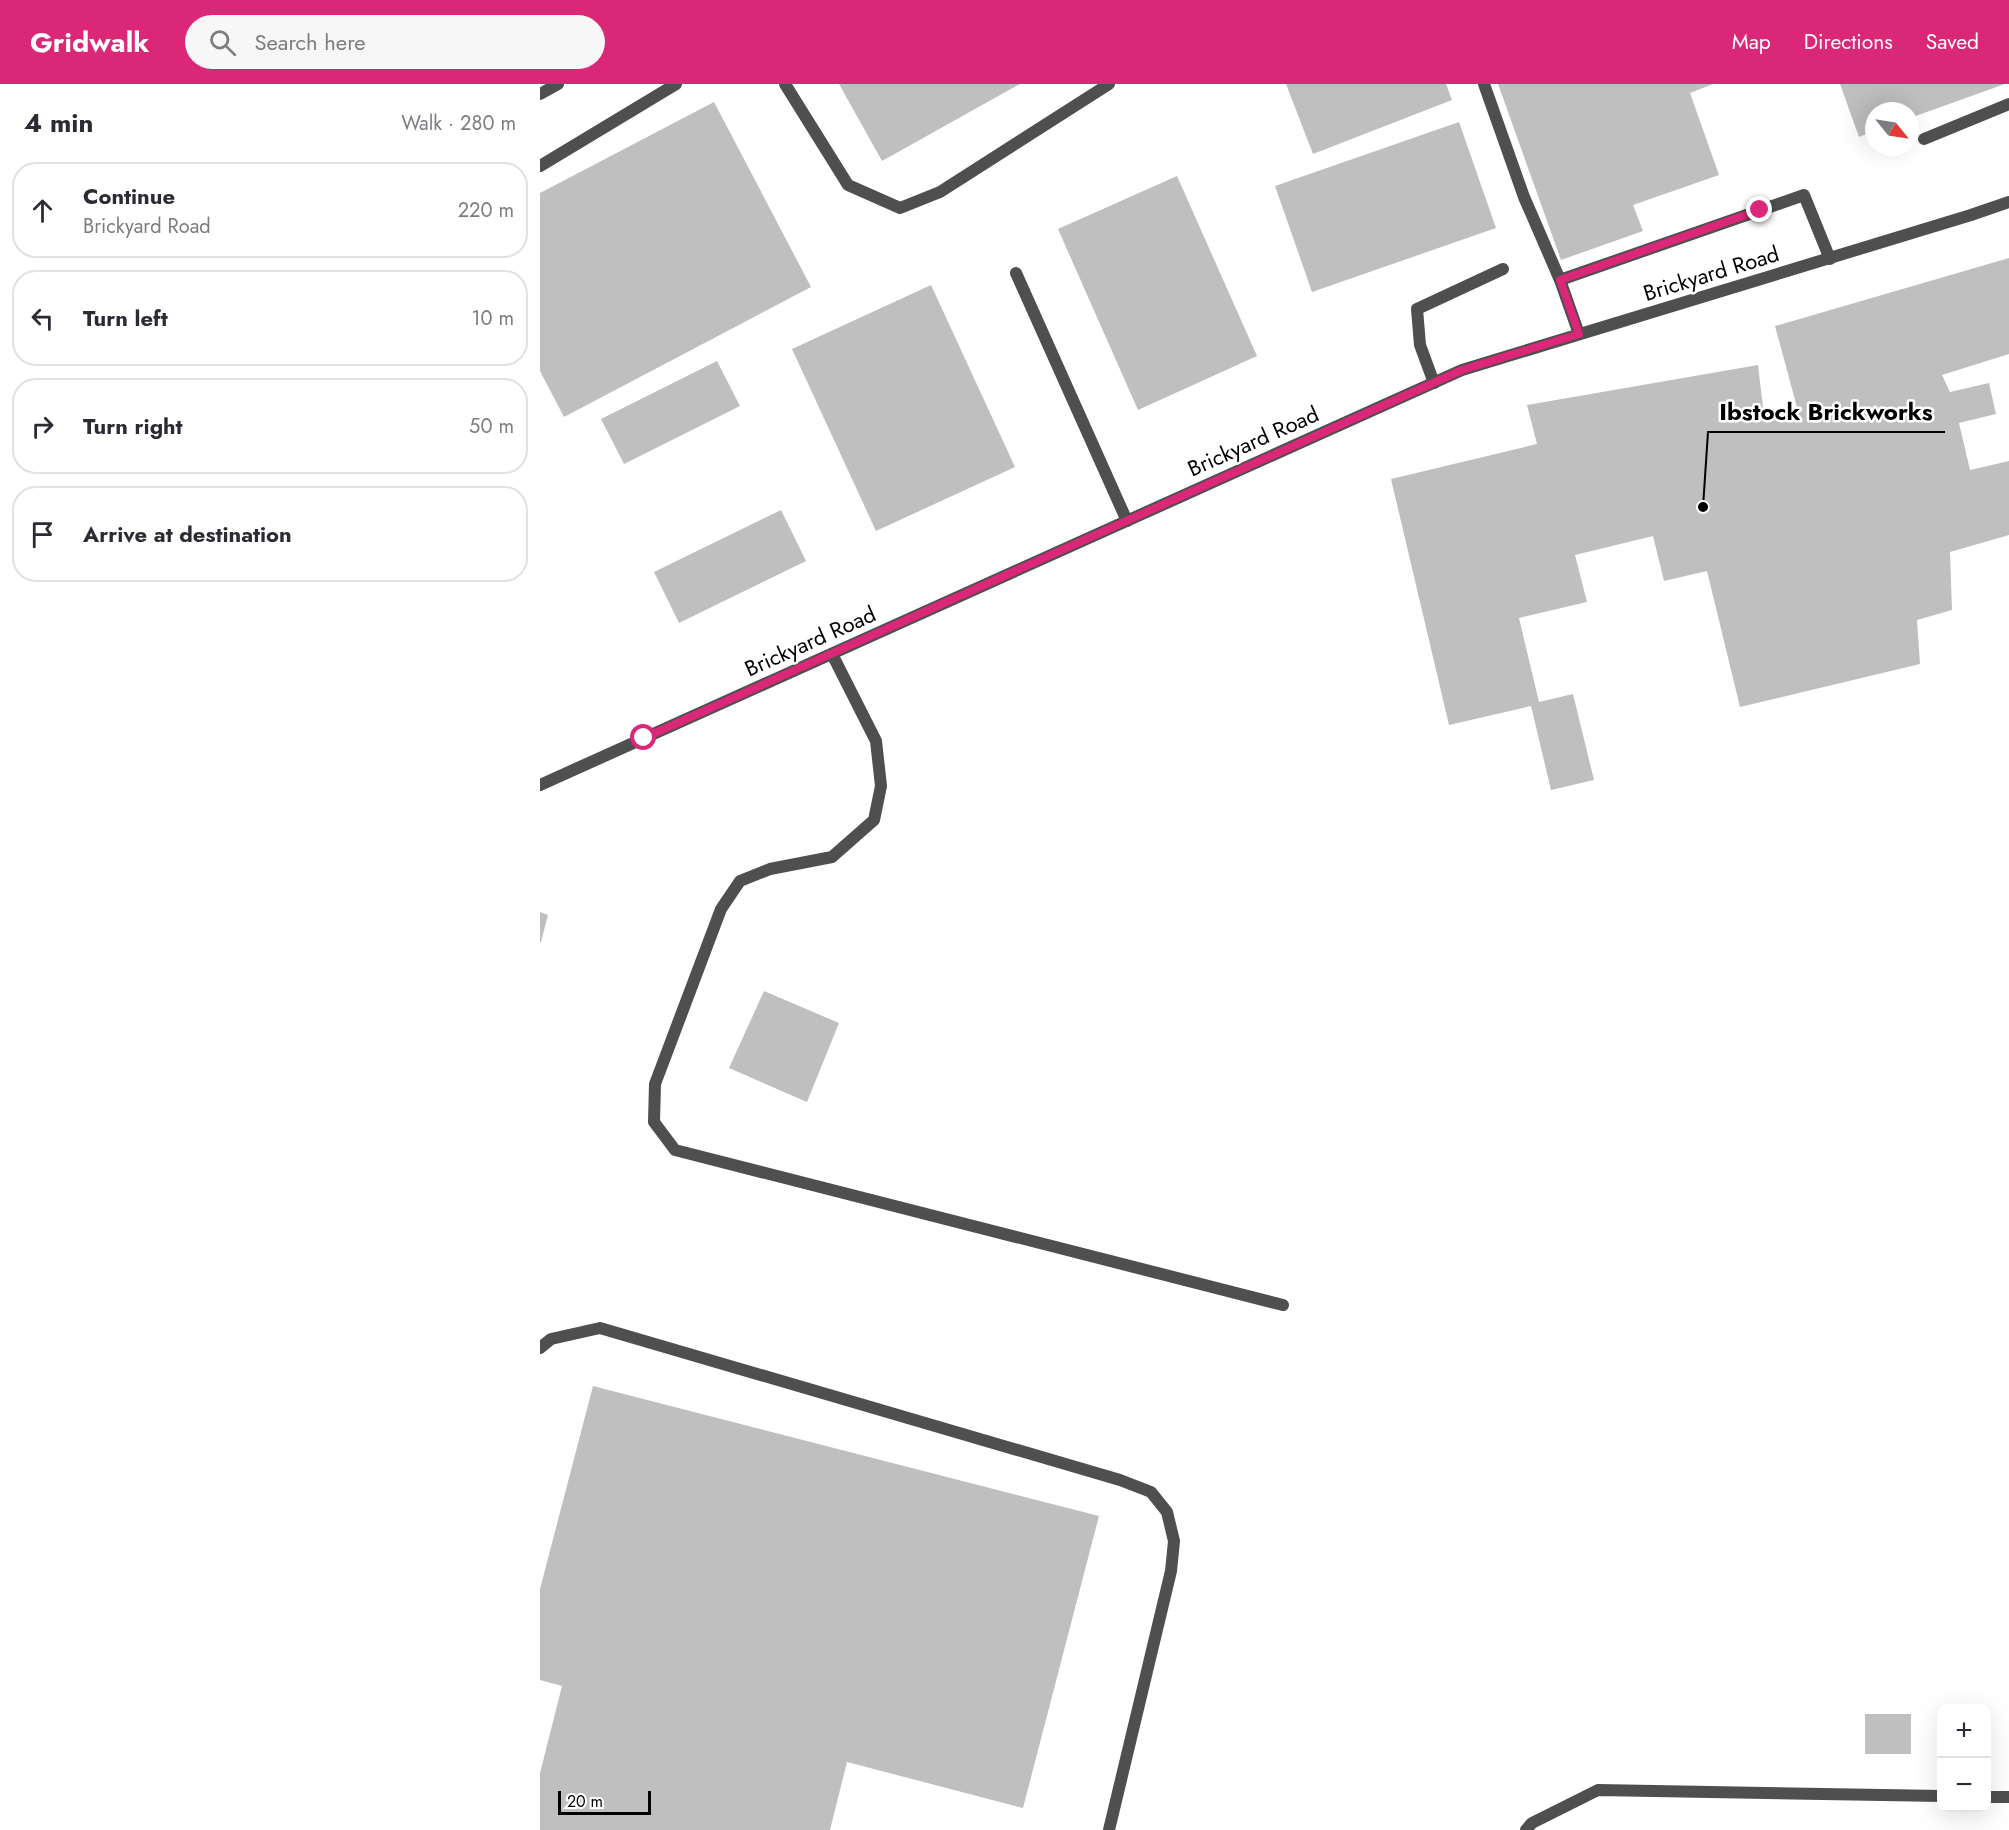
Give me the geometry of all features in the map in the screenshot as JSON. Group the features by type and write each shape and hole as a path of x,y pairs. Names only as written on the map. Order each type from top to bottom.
{"street":[{"path":"540,94 558,84"},
{"path":"540,166 676,84"},
{"path":"785,84 848,185 900,208 940,192 1109,84"},
{"path":"1484,84 1524,197 1560,280 1579,334"},
{"path":"1924,139 2009,104"},
{"path":"1560,280 1804,195 1830,258"},
{"name":"Brickyard Road","path":"540,785 1462,370 2009,202"},
{"path":"1434,383 1420,345 1417,309 1503,269"},
{"path":"1016,273 1127,521"},
{"path":"832,654 876,741 881,786 874,820 832,857 770,870 740,881 721,909 655,1084 654,1122 675,1150 1283,1305"},
{"path":"540,1348 551,1339 600,1328 1120,1480 1152,1492 1167,1512 1174,1541 1171,1571 1109,1830"},
{"path":"1526,1830 1532,1822 1598,1790 1937,1796"},
{"path":"1991,1797 2009,1797"}],"building":[{"path":"839,84 1020,84 882,161"},
{"path":"1286,84 1446,84 1452,100 1313,154"},
{"path":"1498,84 1713,84 1690,93 1719,175 1633,205 1643,231 1561,260"},
{"path":"1840,84 2005,84 1919,115 1919,102 1865,102 1865,135 1859,137"},
{"path":"714,102 811,287 564,417 540,371 540,193"},
{"path":"1459,122 1496,228 1312,292 1275,186"},
{"path":"1177,176 1257,356 1138,410 1058,229"},
{"path":"2009,258 2009,354 1942,375 1950,392 1989,383 1996,414 1959,423 1970,470 2009,461 2009,535 1950,552 1952,610 1917,620 1920,664 1740,707 1707,571 1664,581 1653,536 1575,555 1587,602 1519,618 1539,702 1573,694 1594,780 1551,790 1531,706 1449,725 1391,479 1537,444 1527,405 1758,365 1764,416 1798,411 1775,326"},
{"path":"931,285 1015,467 876,531 792,349"},
{"path":"717,361 740,406 624,464 601,419"},
{"path":"781,510 806,561 679,623 654,572"},
{"path":"540,912 548,915 541,942 540,942"},
{"path":"764,991 839,1023 807,1102 729,1068"},
{"path":"593,1386 1099,1516 1023,1808 847,1762 830,1830 540,1830 540,1773 562,1686 540,1680 540,1589"},
{"path":"1865,1714 1911,1714 1911,1754 1865,1754"}],"place":[{"name":"Ibstock Brickworks","path":"1703,507"}],"route":[{"path":"644,738 1462,370 1579,334 1560,280 1760,210"}]}
